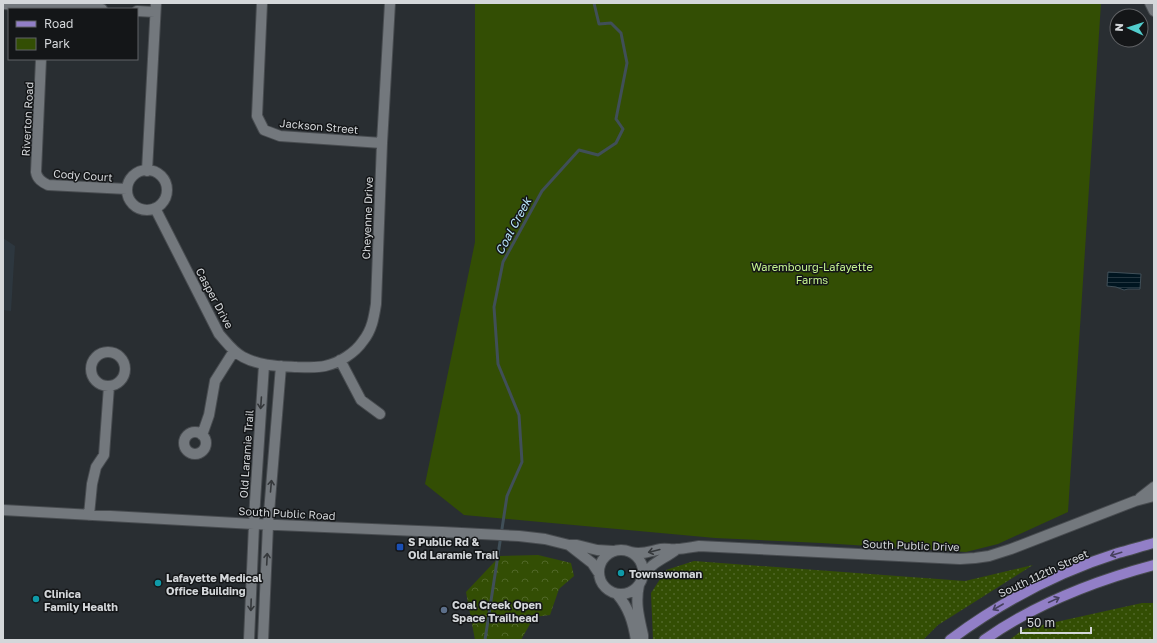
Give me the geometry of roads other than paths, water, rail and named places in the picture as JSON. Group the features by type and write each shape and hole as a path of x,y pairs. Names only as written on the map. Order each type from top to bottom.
{"main road":[{"name":"South 112th Street","path":"950,640 985,615 1010,600 1064,573 1144,545 1154,544"},
{"path":"984,640 1020,618 1063,596 1102,580 1154,565"}],"street":[{"name":"Jackson Street","path":"262,3 256,116 264,130 280,136 382,143"},
{"name":"Cheyenne Drive","path":"281,366 326,366 340,360 356,350 364,341 372,326 376,304 382,143 390,3"},
{"path":"1150,3 1154,11"},
{"path":"3,4 73,8"},
{"path":"138,11 156,8 147,170"},
{"name":"Riverton Road","path":"39,179 36,172 42,60"},
{"path":"147,170 162,178 166,188 164,199 161,204 155,208 145,210 139,209 130,201 127,189 131,178 141,171 147,170"},
{"name":"Cody Court","path":"39,179 48,184 127,189"},
{"name":"Casper Drive","path":"155,208 219,334 234,351 245,358 264,365 281,366"},
{"path":"202,435 209,415 215,381 234,351"},
{"path":"340,360 361,400 380,414"},
{"name":"Old Laramie Trail","path":"249,640 258,443 264,365"},
{"path":"263,640 268,525 281,366"},
{"path":"89,515 92,484 96,466 104,455 109,386"},
{"name":"South Public Drive","path":"1135,501 1154,486"},
{"name":"South Public Drive","path":"677,550 698,546 952,559 975,558 989,556 1012,549 1135,501 1154,496"},
{"name":"South Public Road","path":"3,510 268,525 519,536 545,539 597,550 613,551"},
{"name":"South Public Road","path":"569,545 592,563 598,572"},
{"path":"669,548 677,550 654,563 636,589 628,594 623,595 609,591 602,584 598,572 599,567 603,559 613,551 622,550 638,554 669,548"},
{"path":"631,552 640,562 643,571 637,595 643,640"},
{"path":"617,594 629,613 636,640"}],"water":[{"path":"1108,272 1141,274 1140,289 1124,290 1107,286"}],"waterway":[{"name":"Coal Creek","path":"485,640 507,496 522,462 519,415 498,364 494,307 503,262 542,191 579,150 598,155 616,143 623,129 616,119 627,63 621,33 611,23 599,24 594,3"}],"place":[{"name":"S Public Rd & Old Laramie Trail","path":"400,547"},
{"name":"Townswoman","path":"621,573"},
{"name":"Lafayette Medical Office Building","path":"158,583"},
{"name":"Clinica Family Health","path":"36,599"},
{"name":"Coal Creek Open Space Trailhead","path":"444,610"}],"park label":[{"name":"Warembourg-Lafayette Farms","path":"812,272"}]}
